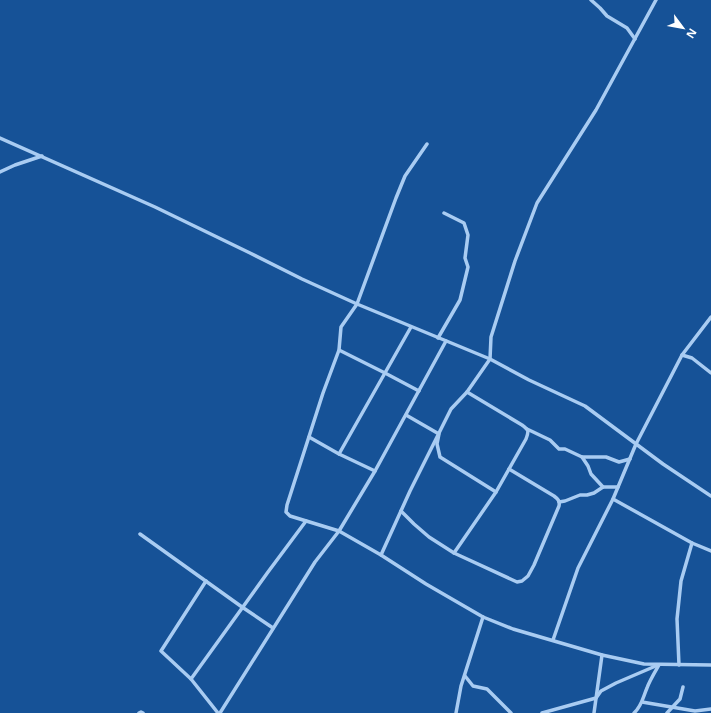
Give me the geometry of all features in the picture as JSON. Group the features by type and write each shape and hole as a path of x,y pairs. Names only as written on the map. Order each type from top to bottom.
{"street":[{"path":"591,0 607,16 627,28 635,39"},
{"path":"382,555 401,511 451,409 467,392 490,359 491,337 493,330 515,261 537,203 596,110 656,0"},
{"path":"0,138 155,207 302,279 357,304 490,359 529,380 585,406 663,464 710,494"},
{"path":"427,144 406,176 396,198 357,304 341,328 339,350 323,393 286,512 290,516 339,531 382,555 426,584 482,617 513,629 602,655 644,664 711,665"},
{"path":"0,172 15,165 42,156"},
{"path":"438,338 460,300 468,267 465,258 468,235 464,223 444,213"},
{"path":"553,640 578,568 613,499 636,444 682,355 711,317"},
{"path":"340,454 411,327"},
{"path":"206,581 161,651 191,679 219,713 315,562 339,531 406,415 446,341"},
{"path":"339,350 419,391"},
{"path":"682,355 692,358 711,373"},
{"path":"467,392 527,429 550,440 559,449 565,449 582,457 606,457 619,462 630,459"},
{"path":"406,415 439,434"},
{"path":"454,553 496,492 526,439 528,432 527,429"},
{"path":"439,434 437,444 440,457 496,492"},
{"path":"309,437 374,471"},
{"path":"582,457 591,474 603,487"},
{"path":"401,511 429,537 454,553 517,582 522,581 528,576 534,565 559,506 559,502 554,496 509,469"},
{"path":"559,502 566,502 580,495 594,493 603,487 618,487"},
{"path":"613,499 692,543 711,551"},
{"path":"191,679 306,521"},
{"path":"140,534 273,628"},
{"path":"679,665 677,619 681,581 692,543"},
{"path":"456,713 482,617"},
{"path":"594,713 602,655"},
{"path":"542,713 596,698 601,691 659,664"},
{"path":"636,712 659,664"},
{"path":"465,676 473,686 487,689 511,713"},
{"path":"667,713 680,699 683,687"},
{"path":"642,702 695,711 711,709"},
{"path":"139,713 144,713"}]}
